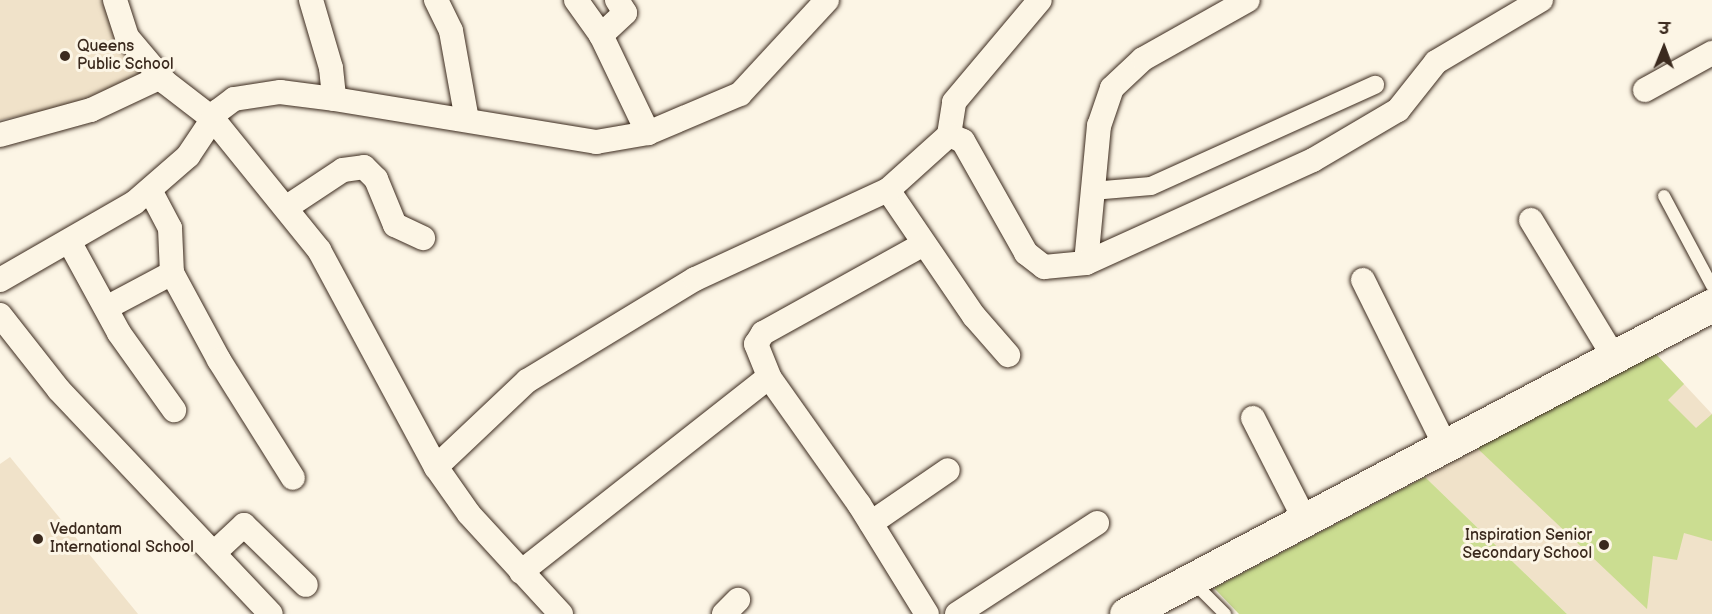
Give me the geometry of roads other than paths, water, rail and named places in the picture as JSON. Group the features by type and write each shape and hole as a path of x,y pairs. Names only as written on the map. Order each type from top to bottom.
{"main road":[{"path":"1126,614 1712,305"}],"street":[{"path":"115,0 127,37 161,77 213,119 320,250 436,467 521,572 561,614"},
{"path":"310,0 331,68 334,99"},
{"path":"436,0 451,31 467,120"},
{"path":"576,0 601,35 648,133"},
{"path":"601,35 625,13 617,0"},
{"path":"0,280 70,243 150,190 188,156 213,119 234,99 280,92 596,142 648,133 740,94 827,0"},
{"path":"436,467 527,381 695,279 888,190 949,135 954,102 1041,0"},
{"path":"1086,263 1099,126 1112,88 1143,59 1248,0"},
{"path":"949,135 963,141 1026,253 1044,267 1086,263 1313,160 1398,110 1436,62 1541,0"},
{"path":"1646,90 1712,53"},
{"path":"0,135 91,110 161,77"},
{"path":"1092,191 1151,186 1375,86"},
{"path":"287,207 343,170 364,167 376,179 395,225 423,238"},
{"path":"150,190 170,228 172,273 293,478"},
{"path":"888,190 922,245 1008,354"},
{"path":"1531,220 1614,357"},
{"path":"70,243 106,308 174,410"},
{"path":"922,245 764,333 756,344 769,377 871,523 927,614"},
{"path":"106,308 172,273"},
{"path":"1363,280 1445,446"},
{"path":"0,315 59,390 271,614"},
{"path":"521,572 769,377"},
{"path":"1253,418 1305,519"},
{"path":"871,523 948,470"},
{"path":"957,614 1097,523"},
{"path":"214,554 243,525 306,585"}],"lane":[{"path":"1664,196 1712,286"},
{"path":"1191,580 1225,614"}],"place":[{"name":"Queens Public School","path":"65,56"},
{"name":"Vedantam International School","path":"38,539"},
{"name":"Inspiration Senior Secondary School","path":"1604,545"}]}
